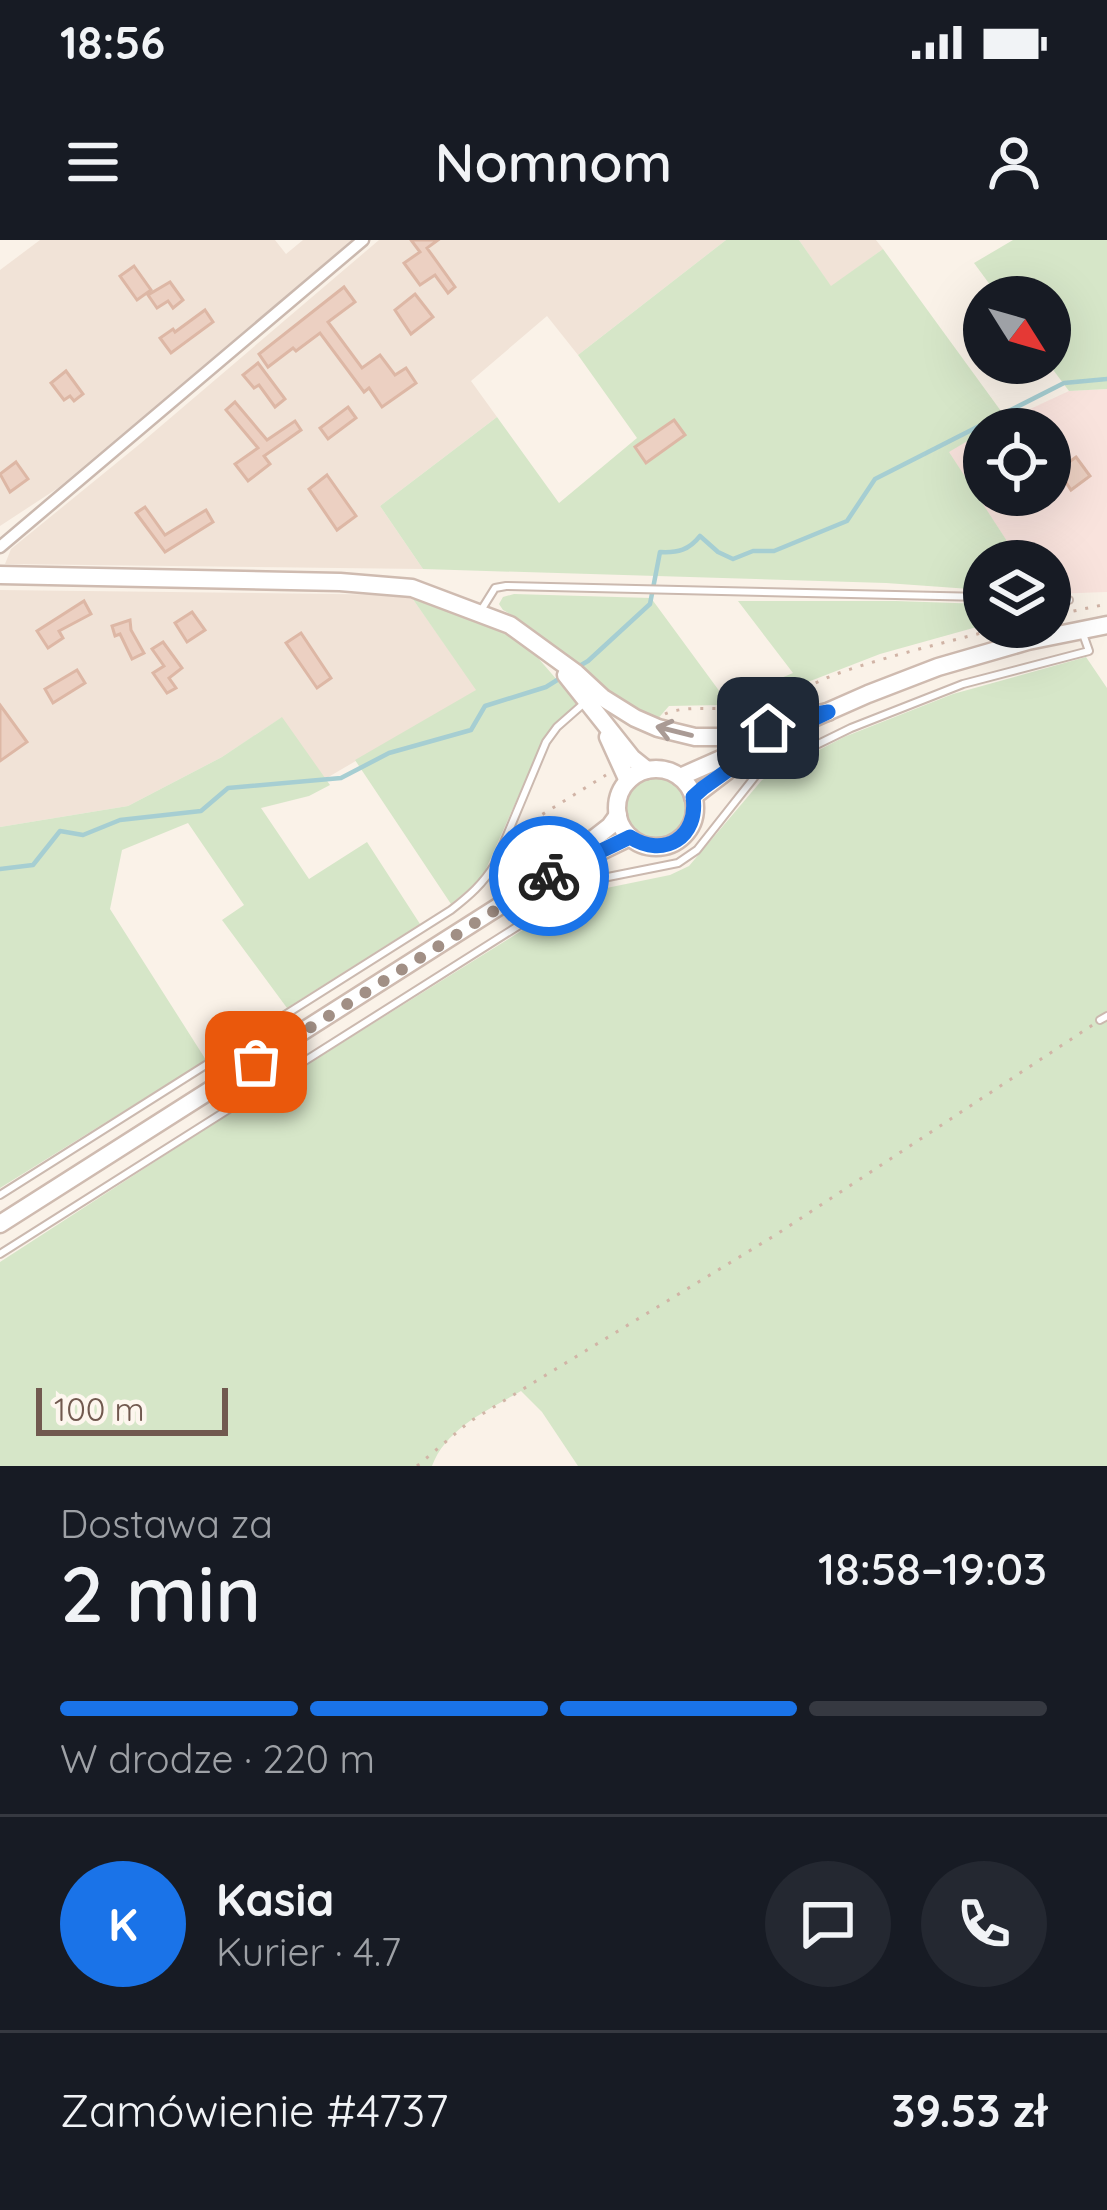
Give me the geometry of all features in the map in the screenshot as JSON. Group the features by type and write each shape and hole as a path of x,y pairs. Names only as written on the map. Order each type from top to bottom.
{"main road":[{"path":"0,575 361,583 424,590 510,625 603,698 658,728 695,736 730,736 828,712"},
{"path":"680,778 938,667 1107,625"},
{"path":"569,673 600,719 647,770"},
{"path":"600,719 623,774 618,815 630,837 652,846 676,841 692,821 693,797 680,778 664,770 623,774"},
{"path":"693,797 773,738"},
{"path":"0,1224 542,879 618,815"},
{"path":"542,879 630,837"}],"street":[{"path":"0,547 363,240"}],"lane":[{"path":"481,612 495,588 506,586 963,597"},
{"path":"0,1254 578,888 678,862 697,850 757,774 851,728 963,684 1089,651 1082,629"},
{"path":"0,1195 451,910 485,881 546,742 587,702"}],"path":[{"path":"1071,612 1107,604"},
{"path":"660,723 670,711 766,704 836,674 963,638"},
{"path":"510,828 521,828 623,774"},
{"path":"417,1466 469,1422 777,1234 1103,1018"}],"shaded area":[{"path":"40,240 275,240 286,254 303,240 352,240 58,488 0,526 0,270"},
{"path":"379,240 726,240 578,355 547,316 471,381 497,417 380,506 423,569 5,564 11,549"},
{"path":"799,240 876,240 883,249 831,287"},
{"path":"1107,389 1107,592 1071,593 1071,540 1006,540 990,516 1071,516 1071,408 1032,408 1069,391"},
{"path":"963,443 963,475 948,452"},
{"path":"0,590 410,595 477,690 325,779 281,718 222,757 128,806 0,827"}],"green space":[{"path":"726,240 799,240 831,286 883,249 963,359 963,384 981,384 999,408 963,408 963,444 949,452 963,473 963,516 991,516 1006,540 963,540 963,588 423,569 380,506 497,417 559,503 637,438 578,355"},
{"path":"1013,240 1107,240 1107,389 1069,391 1064,384 1071,384 1071,276 984,276 974,263"},
{"path":"410,595 505,630 532,651 577,703 546,734 482,878 451,904 355,760 476,690"},
{"path":"503,597 651,598 720,692 755,689 793,673 738,601 963,603 963,631 880,654 759,701 669,706 655,722 503,610 499,604"},
{"path":"1086,657 1107,688 1107,1466 578,1466 542,1412 521,1391 458,1431 432,1466 0,1466 0,1262 582,893 670,875 689,866 762,780 844,737 953,694"},
{"path":"282,717 330,785 309,796 261,808 309,879 367,842 420,924 287,1008 222,920 244,905 188,823 122,850 110,909 206,1060 0,1188 0,827 128,806 222,757"},
{"path":"656,777 678,786 687,808 678,830 656,839 634,830 625,808 634,786"}],"building":[{"path":"411,240 438,240 427,248 455,287 448,293 435,275 420,285 404,263 420,252"},
{"path":"134,266 151,290 137,300 120,276"},
{"path":"170,282 183,300 173,308 168,301 157,308 148,295"},
{"path":"344,287 355,302 328,322 362,368 380,355 395,375 406,368 416,383 382,407 369,388 364,392 320,333 268,367 259,354"},
{"path":"415,294 433,317 411,334 395,310"},
{"path":"205,310 213,322 171,353 160,338"},
{"path":"258,363 285,399 275,407 259,385 254,388 243,375"},
{"path":"66,371 83,394 74,401 70,396 64,400 51,383"},
{"path":"235,402 267,440 295,421 301,430 264,456 270,464 248,481 235,464 258,448 226,410"},
{"path":"348,407 356,418 328,439 320,428"},
{"path":"674,420 685,435 646,463 635,447"},
{"path":"1076,457 1090,476 1071,490 1071,461"},
{"path":"16,462 28,479 10,492 0,474"},
{"path":"327,475 356,516 337,530 309,489"},
{"path":"145,507 165,535 206,510 213,522 165,552 136,513"},
{"path":"84,601 91,614 59,631 63,638 48,648 37,631"},
{"path":"192,612 205,630 187,642 175,623"},
{"path":"130,620 144,653 132,659 112,626"},
{"path":"301,633 331,678 317,688 286,643"},
{"path":"163,642 182,668 169,678 176,688 167,693 153,673 164,666 152,649"},
{"path":"77,670 85,683 53,703 45,689"},
{"path":"0,705 27,742 0,761"}],"waterway":[{"path":"576,668 650,604 660,552 683,550 700,536 733,559 753,551 774,551 847,521 875,479 1064,383 1107,379"},
{"path":"0,869 33,865 60,831 83,835 120,820 201,811 228,788 341,778 389,753 471,730 485,706 546,687 562,677"}],"way so far":[{"path":"256,1062 549,876"}],"route":[{"path":"549,876 630,837 652,846 676,841 692,821 693,797 703,788 773,738 828,712 786,719 768,728"}]}
